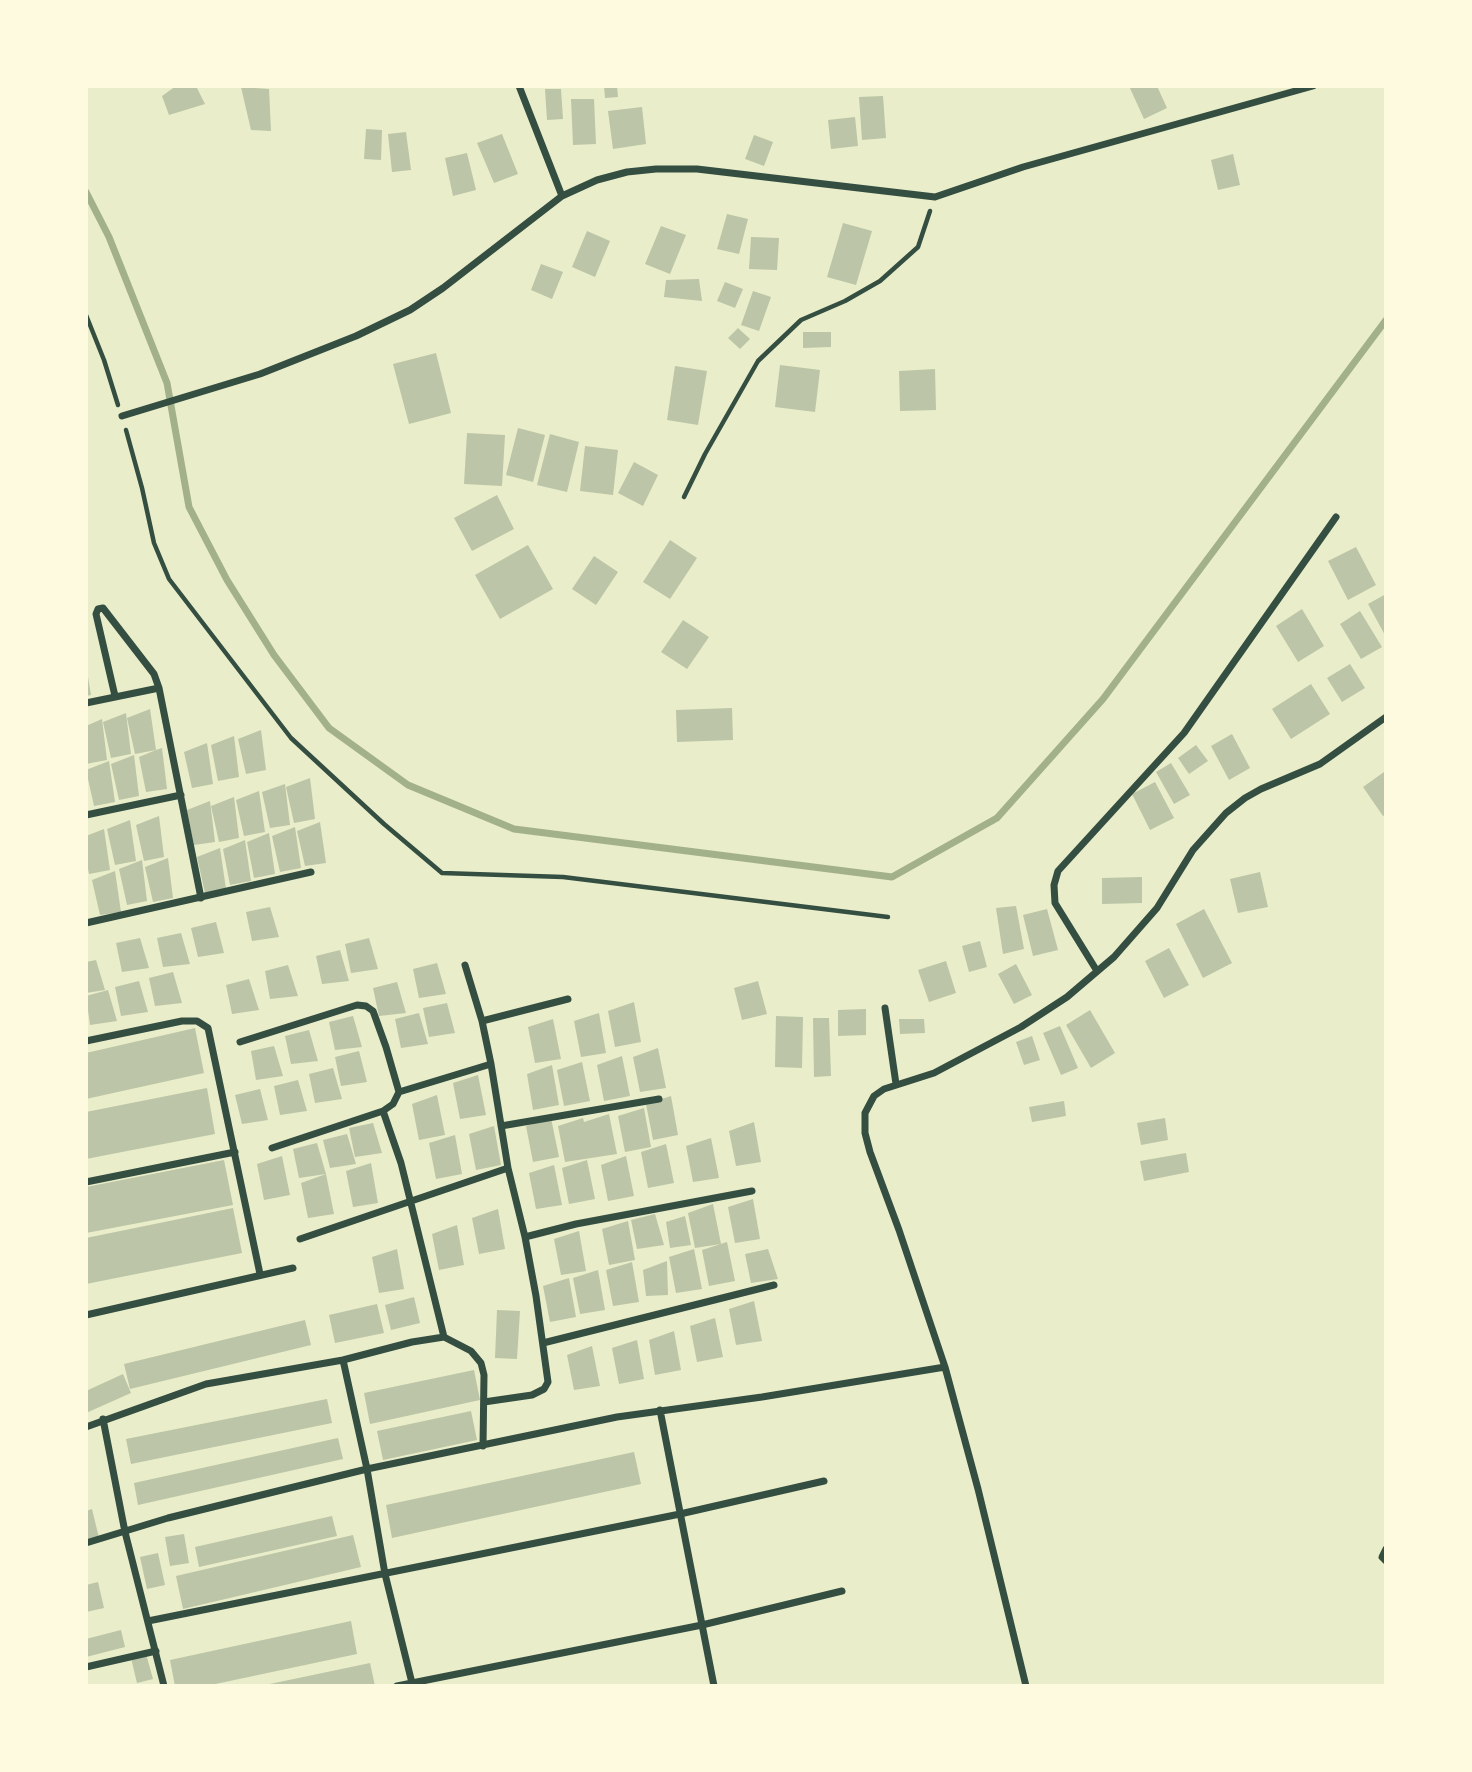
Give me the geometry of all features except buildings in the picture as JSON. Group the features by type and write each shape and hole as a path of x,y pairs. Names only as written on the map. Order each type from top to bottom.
{"street":[{"path":"519,86 562,196"},
{"path":"122,416 260,374 356,337 410,310 443,288 562,196 597,180 627,172 697,169 935,197 1023,167 1313,86"},
{"path":"1097,971 1055,903 1054,885 1058,871 1184,733 1336,517"},
{"path":"115,696 96,614 103,608 154,674 159,688 201,898"},
{"path":"86,703 159,688"},
{"path":"1027,1686 945,1367 865,1133 865,1113 874,1096 896,1084 934,1073 1021,1027 1067,997 1114,957 1157,908 1193,850 1227,813 1261,789 1320,764 1386,717"},
{"path":"86,815 181,795"},
{"path":"86,923 311,872"},
{"path":"465,965 482,1021 491,1064 508,1168 525,1237 548,1382 544,1389 532,1395 484,1402"},
{"path":"482,1021 568,999"},
{"path":"240,1042 357,1005 366,1006 377,1018 399,1092 397,1099 383,1111 272,1148"},
{"path":"885,1008 896,1084"},
{"path":"86,1041 182,1021 197,1021 211,1032 260,1274"},
{"path":"399,1092 491,1064"},
{"path":"501,1126 659,1099"},
{"path":"383,1111 401,1163 444,1337"},
{"path":"86,1182 235,1152"},
{"path":"300,1239 508,1168"},
{"path":"525,1237 576,1224 752,1191"},
{"path":"86,1315 293,1268"},
{"path":"543,1343 774,1285"},
{"path":"86,1427 206,1384 343,1360 412,1342 444,1337 471,1351 481,1363 484,1375 483,1446"},
{"path":"343,1360 367,1469 385,1574 412,1683"},
{"path":"86,1543 168,1518 367,1469 660,1410 945,1367"},
{"path":"660,1410 714,1686"},
{"path":"103,1419 125,1532 164,1686"},
{"path":"148,1621 680,1514 824,1481"},
{"path":"1386,1549 1382,1557 1386,1561"},
{"path":"397,1686 702,1625 842,1591"},
{"path":"86,1667 156,1651"}],"path":[{"path":"684,497 705,454 758,362 801,320 845,302 880,281 918,247 935,197"},
{"path":"86,315 122,416 154,543 169,579 291,738 383,824 442,873 564,877 888,917"}],"waterway":[{"path":"86,192 109,237 167,383 189,507 227,580 274,655 329,728 408,785 514,829 892,877 997,818 1103,699 1386,320"}]}
